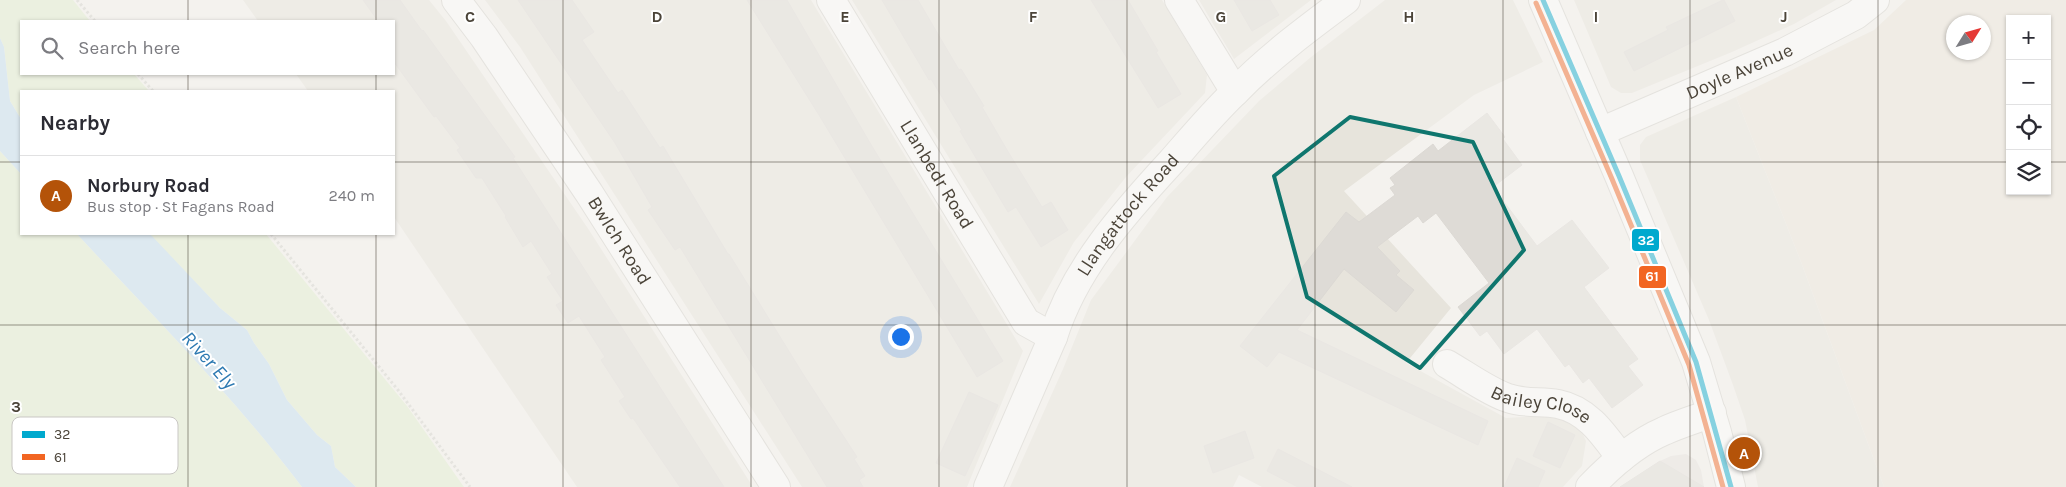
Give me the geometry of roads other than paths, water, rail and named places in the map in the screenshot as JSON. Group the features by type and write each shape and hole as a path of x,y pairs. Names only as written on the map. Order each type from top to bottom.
{"street":[{"name":"Bwlch Road","path":"456,0 490,44 578,177 776,487"},
{"name":"Llanbedr Road","path":"831,0 1026,322 1053,336"},
{"path":"1180,0 1234,92"},
{"name":"Llangattock Road","path":"988,487 1053,336 1060,313 1074,285 1095,252 1149,186 1234,92 1259,68 1346,0"},
{"path":"1543,0 1696,362 1712,413 1731,487"},
{"name":"Doyle Avenue","path":"1600,132 1785,52 1856,15 1875,0"},
{"name":"Bailey Close","path":"1448,364 1506,398 1521,402 1558,404 1574,409 1591,420 1621,458"},
{"path":"1590,487 1621,458 1647,439 1664,430 1712,413"}],"water":[{"path":"0,38 4,47 10,101 20,117 20,173 0,151"},
{"name":"River Ely","path":"78,235 152,236 220,308 247,330 269,364 287,400 317,435 331,446 335,467 356,487 302,487 249,421 164,326"}],"place":[{"name":"Norbury Road","path":"1744,453"}]}
